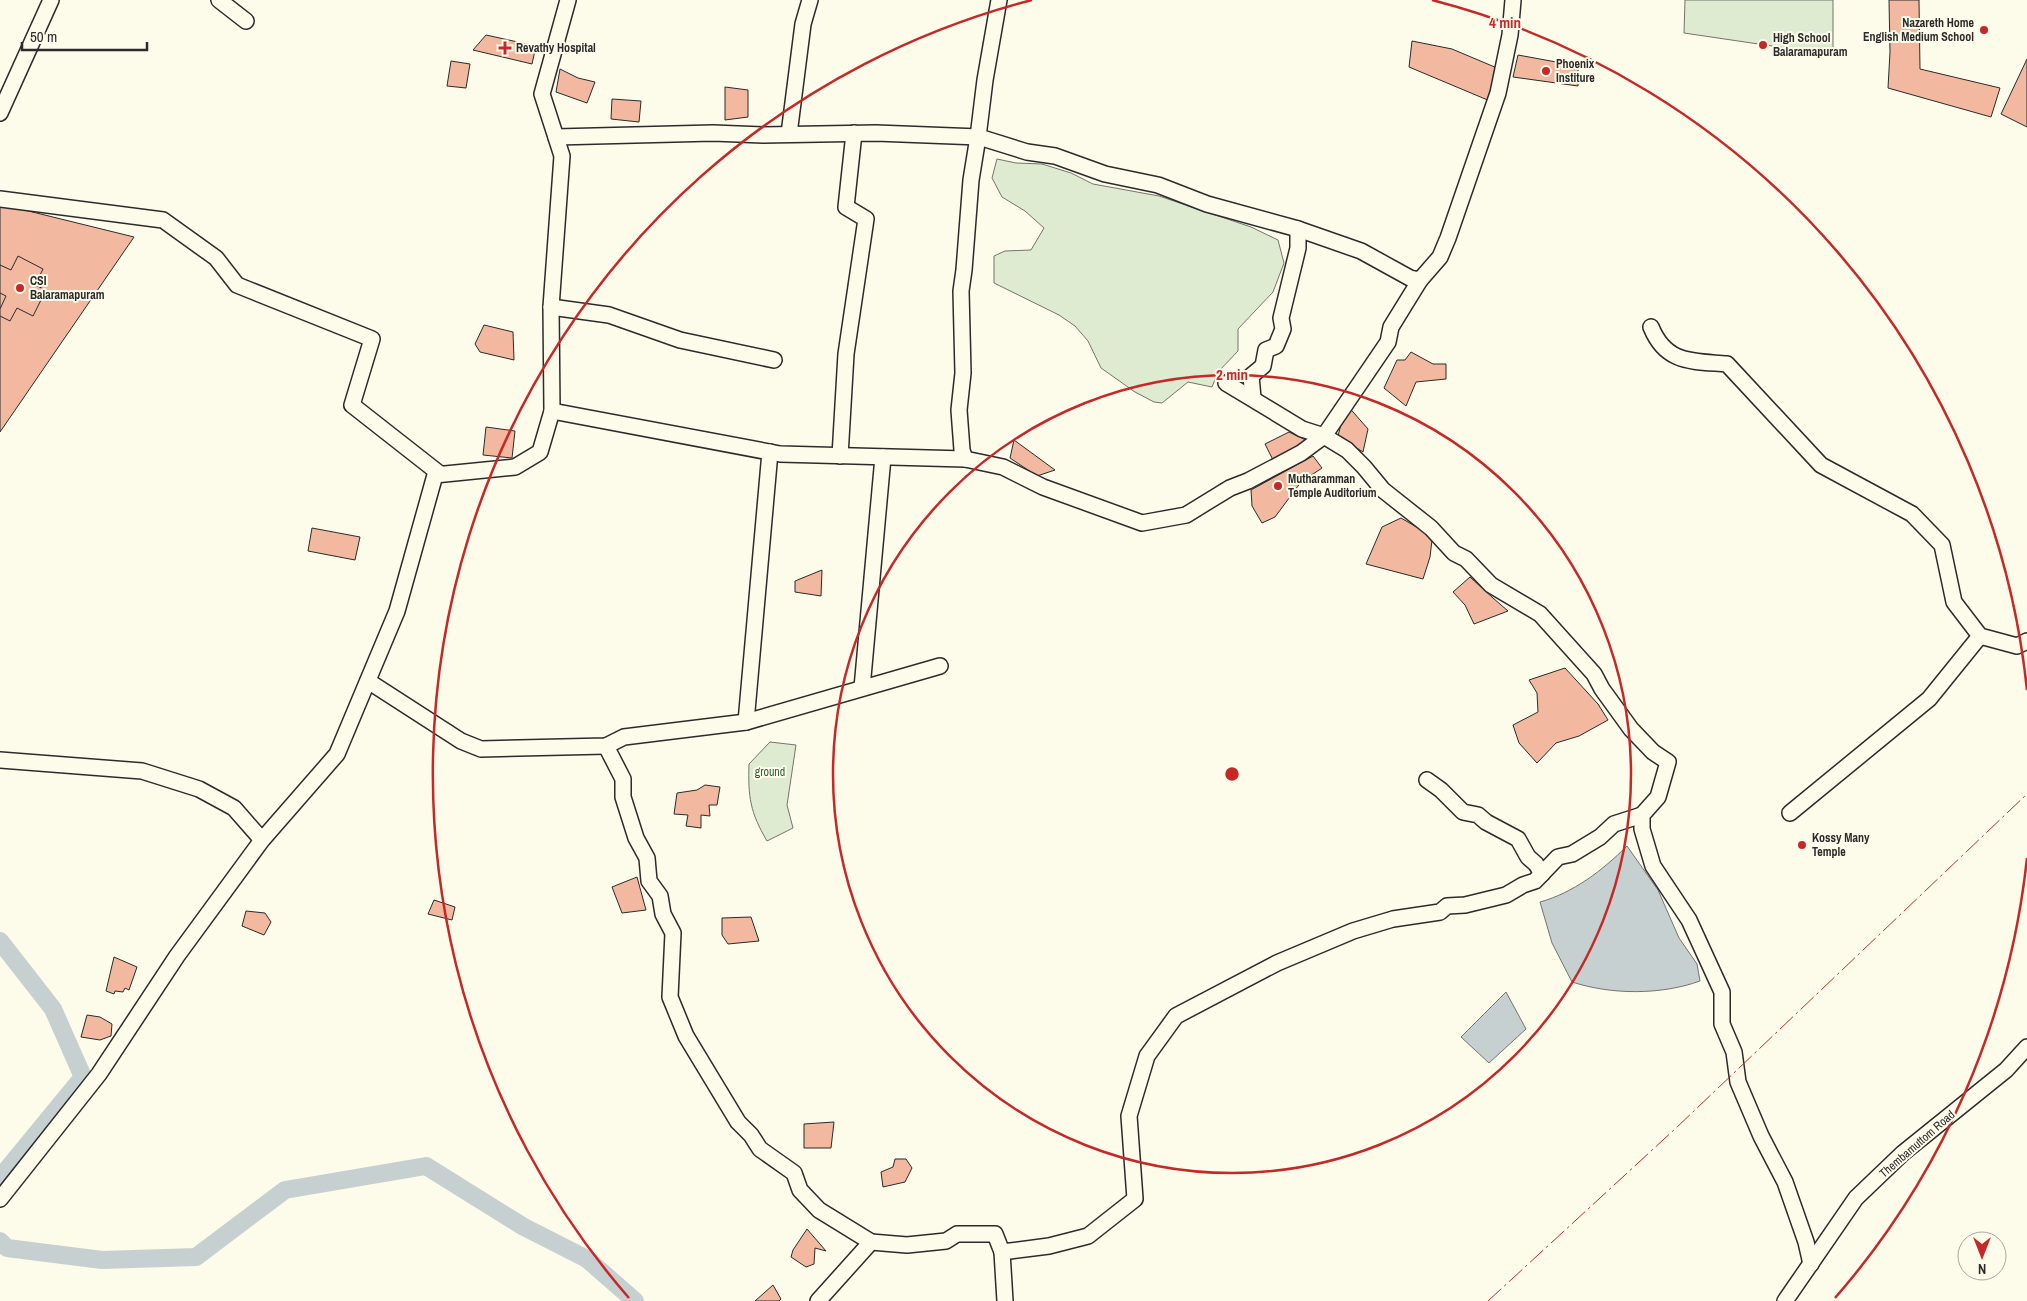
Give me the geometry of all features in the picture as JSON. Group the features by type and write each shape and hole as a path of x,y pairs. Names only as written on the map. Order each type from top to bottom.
{"street":[{"path":"0,113 51,0"},
{"path":"219,0 246,21"},
{"path":"5,1194 99,1074 177,956 262,840 337,754 397,611 435,475 515,467 540,452 552,411 551,307 562,156 542,94 568,0"},
{"path":"789,134 803,24 810,0"},
{"path":"965,459 962,450 959,410 962,373 961,291 970,180 978,136 984,80 999,0"},
{"path":"552,411 770,452 965,459 1003,467 1043,487 1142,523 1186,515 1230,488 1301,454 1324,436 1388,342 1391,327 1420,280 1440,257 1448,238 1498,93 1510,36 1513,0"},
{"path":"556,137 713,133 854,133 978,136 1027,152 1056,156 1105,174 1158,184 1207,204 1298,229 1361,250 1410,278 1420,280"},
{"path":"840,456 846,354 866,218 846,207 854,133"},
{"path":"0,199 162,220 216,258 237,285 372,339 352,405 440,474"},
{"path":"1253,398 1251,376 1263,366 1266,350 1276,346 1282,329 1281,318 1298,248 1298,229"},
{"path":"551,307 609,315 680,340 774,360"},
{"path":"1651,327 1658,344 1682,360 1726,364 1821,464 1912,514 1942,545 1954,602 1980,636 2017,646 2027,640"},
{"path":"1002,1252 1049,1246 1088,1236 1135,1199 1129,1116 1147,1056 1176,1016 1277,964 1353,931 1393,919 1422,913 1440,912 1447,906 1464,905 1506,895 1523,885 1536,882 1558,857 1572,854 1600,837 1614,824 1642,815 1658,797 1668,762 1653,752 1631,729 1602,689 1594,674 1540,614 1491,585 1466,559 1454,553 1431,528 1383,490 1347,450 1324,436 1302,429 1226,383"},
{"path":"746,722 770,452"},
{"path":"862,688 883,457"},
{"path":"1790,813 1929,699 1980,636"},
{"path":"368,681 461,742 481,749 606,746 624,737 746,722 940,666"},
{"path":"606,746 623,779 623,797 636,838 647,858 649,881 660,896 663,914 673,933 670,997 686,1036 738,1122 751,1135 760,1149 794,1173 800,1190 819,1210 871,1242 907,1244 946,1241 957,1234 995,1234 1002,1252 1005,1301"},
{"path":"0,760 142,771 199,789 234,808 262,840"},
{"path":"1427,780 1463,812 1478,815 1486,822 1518,839 1528,857 1536,864 1542,874"},
{"path":"1642,815 1642,829 1653,866 1689,920 1722,992 1722,1024 1734,1052 1738,1082 1761,1136 1785,1182 1806,1242 1811,1264"},
{"name":"Thembamuttom Road","path":"1785,1301 1856,1198 1903,1153 2006,1070 2027,1047"},
{"path":"818,1301 871,1242"}],"green space":[{"path":"1685,0 1833,0 1833,55 1684,33"},
{"path":"997,159 1016,163 1042,164 1071,173 1093,184 1159,196 1251,227 1278,240 1284,263 1273,292 1238,329 1238,351 1218,372 1212,387 1188,382 1162,403 1154,402 1135,392 1101,368 1088,341 1075,326 1059,315 994,283 994,256 1005,251 1031,250 1044,228 1025,211 1002,197 992,178"},
{"name":"ground","path":"770,742 796,745 787,805 793,828 767,841 751,804 749,764"}],"shaded area":[{"path":"1627,846 1658,890 1679,938 1697,964 1700,981 1669,989 1636,992 1603,989 1572,982 1552,943 1540,902 1564,893 1587,880"},
{"path":"1506,992 1526,1029 1489,1063 1461,1037"}],"building":[{"name":"Nazareth Home English Medium School","path":"1889,0 1919,0 1920,69 2000,88 1991,117 1888,88 1890,52"},
{"name":"Revathy Hospital","path":"486,35 536,46 532,64 473,50"},
{"path":"1412,41 1452,49 1497,68 1490,101 1409,67"},
{"name":"Phoenix Institure","path":"1518,55 1578,66 1578,86 1513,77"},
{"path":"2027,59 2027,127 2001,114"},
{"path":"451,61 470,64 466,88 447,86"},
{"path":"560,69 578,78 595,82 587,103 556,92"},
{"path":"725,87 748,90 748,117 725,120"},
{"path":"612,99 641,101 639,122 611,119"},
{"path":"0,204 134,237 0,432"},
{"name":"CSI Balaramapuram","path":"18,256 43,269 35,285 46,290 33,316 17,308 10,321 0,316 0,309 6,296 0,293 0,265 11,270"},
{"path":"484,325 513,332 514,360 480,352 475,344"},
{"path":"1411,352 1433,364 1446,364 1446,379 1416,382 1406,406 1384,388 1397,360 1405,360"},
{"path":"1346,404 1368,429 1363,452 1338,436"},
{"path":"486,427 515,431 512,458 483,455"},
{"path":"1289,432 1314,444 1276,466 1265,444"},
{"path":"1014,440 1055,470 1037,476 1010,458"},
{"name":"Mutharamman Temple Auditorium","path":"1313,456 1322,468 1301,482 1275,517 1262,523 1252,506 1251,490"},
{"path":"1401,518 1420,529 1432,540 1430,557 1423,579 1366,564 1382,527"},
{"path":"312,528 360,537 355,560 308,551"},
{"path":"822,570 821,596 795,592 795,581"},
{"path":"1470,577 1508,611 1474,624 1465,605 1453,592"},
{"path":"1565,668 1598,704 1608,720 1579,736 1556,743 1537,763 1519,743 1513,725 1538,712 1537,693 1529,680"},
{"path":"705,785 720,787 717,805 709,805 710,816 701,815 701,828 686,826 688,815 674,814 677,793 697,790"},
{"path":"637,877 646,910 622,913 612,887"},
{"path":"434,900 455,907 452,920 428,914"},
{"path":"246,911 265,913 271,922 264,935 242,926"},
{"path":"751,917 759,941 728,944 722,935 722,918"},
{"path":"114,957 137,967 129,990 125,988 123,992 115,991 114,994 106,991"},
{"path":"87,1015 100,1017 112,1024 111,1036 100,1040 81,1037"},
{"path":"834,1122 831,1148 804,1148 804,1124"},
{"path":"895,1159 906,1159 912,1168 905,1182 883,1187 881,1172 893,1167"},
{"path":"807,1229 826,1251 815,1248 814,1264 806,1267 791,1257 793,1250"},
{"path":"773,1285 781,1299 779,1301 755,1301"}],"waterway":[{"path":"0,941 53,1009 83,1077 0,1178"},
{"path":"0,1241 7,1248 102,1260 196,1257 285,1190 426,1166 524,1227 587,1259 635,1301"}],"power":[{"path":"1488,1301 1675,1129 2027,794"}],"place":[{"name":"Nazareth Home English Medium School","path":"1984,30"},
{"name":"High School Balaramapuram","path":"1763,45"},
{"name":"Revathy Hospital","path":"505,48"},
{"name":"Phoenix Institure","path":"1546,71"},
{"name":"CSI Balaramapuram","path":"20,288"},
{"name":"Mutharamman Temple Auditorium","path":"1278,486"},
{"name":"Kossy Many Temple","path":"1802,845"}]}
